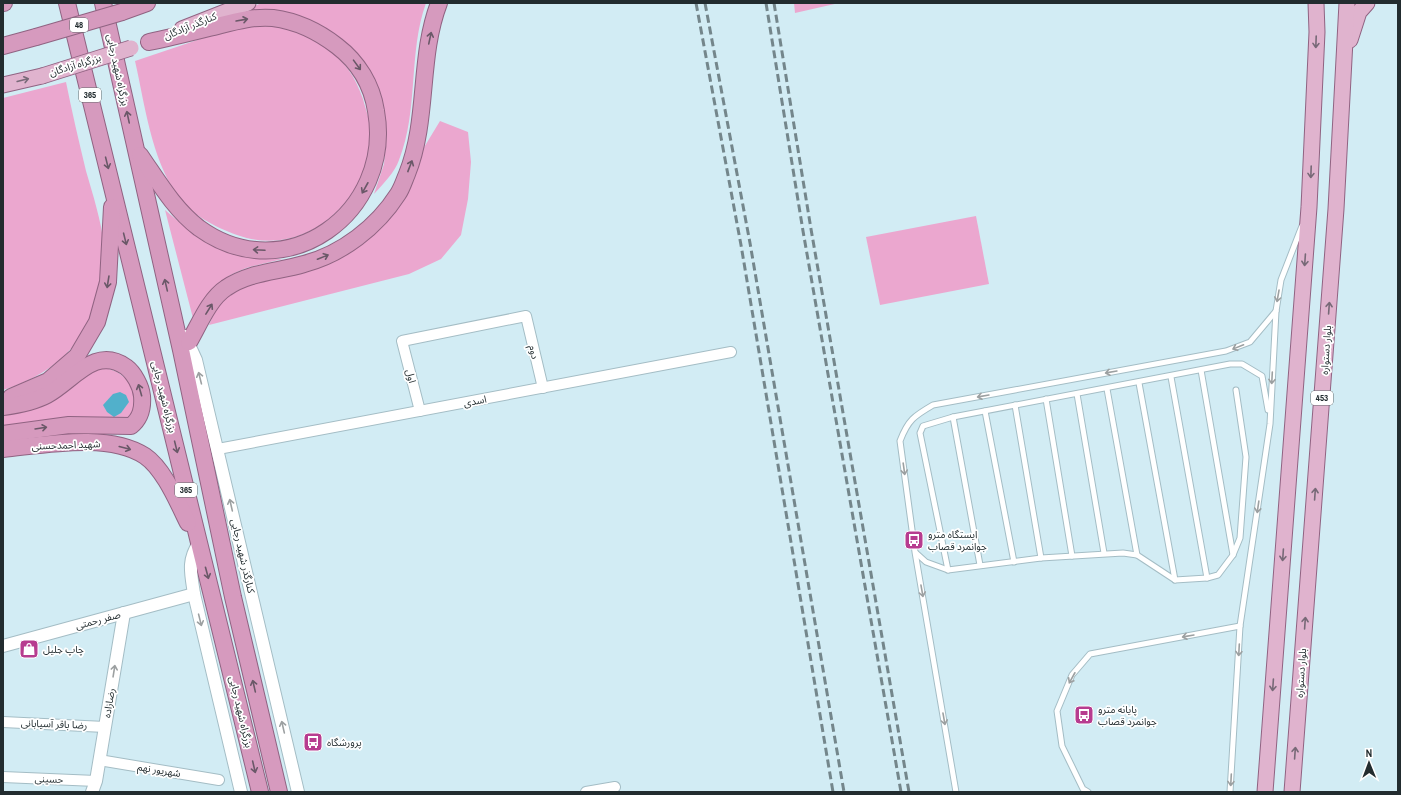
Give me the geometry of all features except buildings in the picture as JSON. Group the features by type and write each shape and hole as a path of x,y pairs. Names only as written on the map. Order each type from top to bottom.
{"highway":[{"name":"بزرگراه شهید رجایی","path":"67,3 260,792"},
{"name":"بزرگراه شهید رجایی","path":"103,3 175,325 233,597 279,792"},
{"name":"48","path":"3,46 122,12 147,3"},
{"path":"189,342 211,304 225,288 246,277 304,264 330,254 353,241 378,220 399,192 412,160 419,135 426,56 439,3"},
{"path":"135,148 179,211 199,228 216,238 239,247 259,250 277,250 301,245 327,231 354,206 367,186 376,163 379,144 379,124 375,102 369,86 357,64 328,38 310,28 273,18 257,18 232,22 149,42"},
{"path":"3,398 14,397 48,381 77,356 97,322 108,282 112,187"},
{"path":"3,407 20,404 46,396 67,382 85,366 97,360 109,359 120,362 129,369 137,380 142,394 142,408 138,420 131,426 69,425 3,434"},
{"name":"شهید احمدحسنی","path":"3,449 97,442 128,448 146,457 159,472 169,487 199,543"}],"main road":[{"name":"کنارگذر آزادگان","path":"131,48 248,3"},
{"path":"1265,792 1309,207 1317,32 1316,3"},
{"name":"بلوار دستواره","path":"1292,792 1336,209 1346,3"},
{"path":"1343,62 1360,12 1367,3"},
{"name":"بزرگراه آزادگان","path":"3,85 42,76 131,48"}],"street":[{"name":"اول","path":"420,411 402,341 526,316"},
{"name":"دوم","path":"526,316 542,388"},
{"name":"کنارگذر شهید رجایی","path":"175,325 189,342 196,360 298,792"},
{"name":"اسدی","path":"218,449 731,352"},
{"path":"199,543 192,553 190,564 194,594 241,792"},
{"name":"صفر رحمتی","path":"3,646 194,594"},
{"name":"رضازاده","path":"94,786 124,613"},
{"name":"رضا باقر آسیابانی","path":"3,722 105,727"},
{"name":"شهریور نهم","path":"99,760 219,780"},
{"name":"حسینی","path":"3,777 94,786"},
{"path":"586,792 615,787"}],"lane":[{"path":"1230,792 1240,626 1270,424 1276,311 1281,280 1309,207"},
{"path":"956,792 915,552 900,441 906,425 917,414 933,405 1226,352 1250,342 1276,311"},
{"path":"948,570 920,433 923,426 953,417 1139,383 1201,370 1242,364 1262,376 1270,424"},
{"path":"1201,370 1233,555"},
{"path":"1171,376 1207,578"},
{"path":"1139,383 1176,580"},
{"path":"1107,389 1137,555"},
{"path":"915,552 926,562 948,570 1041,558 1104,553 1137,555 1176,580 1207,578 1218,575 1233,555 1240,538 1246,456 1236,390"},
{"path":"1077,394 1104,553"},
{"path":"1046,399 1072,556"},
{"path":"1015,405 1041,558"},
{"path":"985,412 1014,562"},
{"path":"953,417 980,565"},
{"path":"1088,792 1083,789 1062,746 1057,711 1072,676 1090,654 1240,626"}],"shaded area":[{"path":"262,3 426,3 420,22 412,102 405,141 395,169 374,194 384,164 386,142 384,113 376,86 306,19 205,25"},
{"path":"794,3 839,3 795,13"},
{"path":"257,25 300,32 325,47 338,57 348,69 356,83 363,99 371,128 367,161 358,184 344,204 327,220 307,232 285,239 262,240 237,235 204,220 189,209 177,195 168,180 155,148 135,61 221,32"},
{"path":"66,82 83,160 103,236 104,252 98,295 92,314 83,332 72,348 42,373 3,390 3,98"},
{"path":"440,121 468,132 471,162 468,199 461,235 441,259 409,274 209,325 217,306 235,290 375,231 398,209 412,180 423,149"},
{"path":"165,210 204,240 225,250 249,257 283,259 239,271 224,280 212,295 195,326"},
{"path":"976,216 989,284 880,305 866,237"},
{"path":"101,368 110,369 119,373 131,386 135,403 133,411 127,418 3,427 3,414 92,370"}],"water":[{"path":"120,392 126,395 129,402 121,413 114,417 107,412 103,405 113,394"}],"railway":[{"path":"696,3 741,245 833,792"},
{"path":"705,3 750,243 844,792"},
{"path":"766,3 803,231 901,792"},
{"path":"774,3 811,229 909,792"}],"place":[{"name":"ایستگاه مترو جوانمرد قصاب","path":"914,540"},
{"name":"چاپ جلیل","path":"29,649"},
{"name":"پایانه مترو جوانمرد قصاب","path":"1084,715"},
{"name":"پرورشگاه","path":"313,742"}]}
